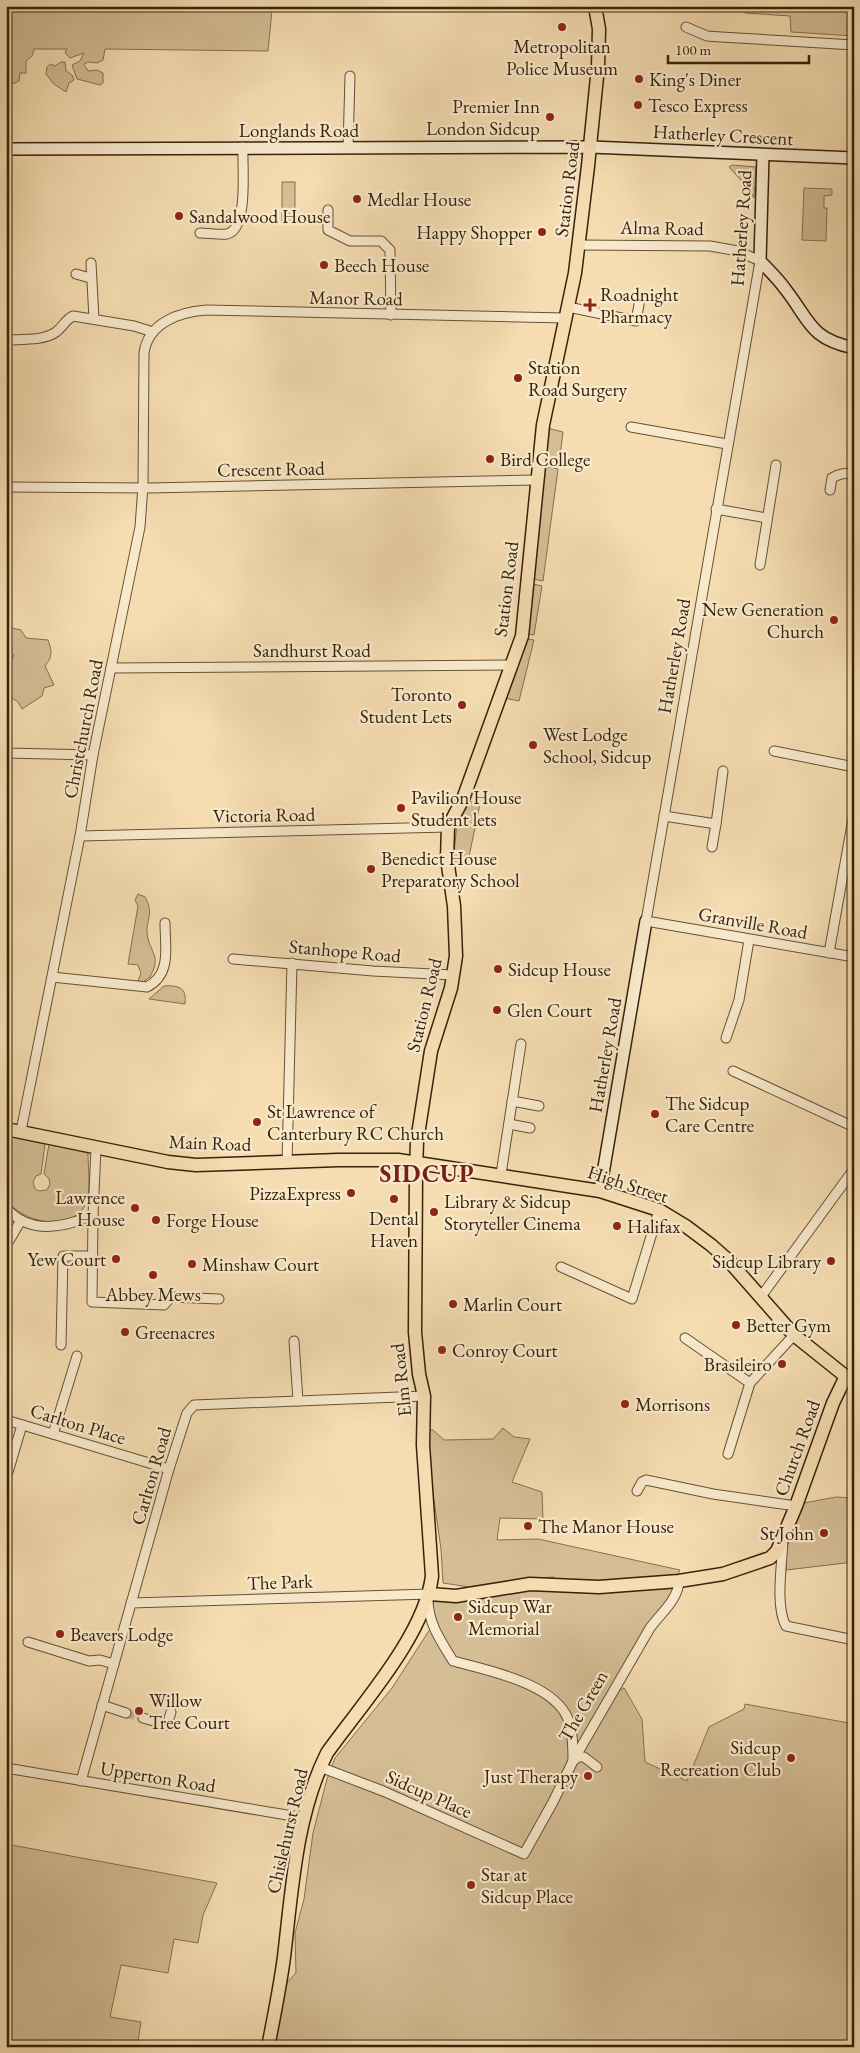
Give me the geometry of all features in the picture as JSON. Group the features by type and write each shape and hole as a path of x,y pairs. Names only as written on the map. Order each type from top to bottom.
{"main road":[{"name":"Station Road","path":"416,1162 431,1051 454,975 456,935 447,859 448,827 463,799 522,636 536,480 544,418 579,245 591,147 598,67 599,29 595,6"},
{"name":"Main Road","path":"6,1129 168,1162 196,1165 338,1160 416,1162"},
{"name":"High Street","path":"416,1162 600,1190 659,1210 687,1227 728,1260 794,1335 849,1381"},
{"name":"Elm Road","path":"416,1162 414,1317 419,1374 424,1396 424,1445 432,1576 429,1596"},
{"name":"Church Road","path":"784,1531 796,1506 833,1403 849,1381"},
{"path":"429,1596 456,1596 530,1584 553,1583 598,1587 679,1581 723,1574 750,1564 784,1531"},
{"name":"Chislehurst Road","path":"268,2047 279,1991 290,1891 305,1818 320,1767 326,1753 393,1666 429,1596"}],"street":[{"path":"686,27 714,36 854,45"},
{"path":"348,148 350,76"},
{"name":"Longlands Road","path":"6,149 591,147"},
{"name":"Hatherley Crescent","path":"591,147 854,158"},
{"path":"200,233 228,234 237,228 242,217 242,148"},
{"name":"Hatherley Road","path":"600,1190 760,261 763,155"},
{"path":"328,210 328,230 350,241 381,241 390,250 391,314"},
{"name":"Alma Road","path":"579,245 710,246 738,251 760,261 787,290 812,328 834,342 854,348"},
{"path":"91,263 90,278 94,319"},
{"path":"76,274 90,278"},
{"name":"Manor Road","path":"153,332 167,321 189,311 391,314 566,313 636,320 640,299"},
{"path":"6,340 52,335 73,316 153,332"},
{"name":"Christchurch Road","path":"21,1131 80,836 93,755 140,527 143,486 144,353 148,339 153,332"},
{"path":"631,427 727,444"},
{"path":"760,565 776,465"},
{"path":"830,490 832,478 844,472 854,474"},
{"name":"Crescent Road","path":"6,487 143,486 149,488 536,480"},
{"path":"716,509 767,518"},
{"name":"Sandhurst Road","path":"111,668 513,665"},
{"path":"774,751 854,767"},
{"path":"6,753 93,755"},
{"path":"712,847 723,771"},
{"path":"664,816 716,824"},
{"path":"830,953 853,817"},
{"name":"Victoria Road","path":"80,836 448,827"},
{"name":"Granville Road","path":"646,921 854,957"},
{"path":"52,977 147,987 157,982 163,974 166,964 165,924"},
{"path":"726,1038 739,1000 749,940"},
{"name":"Stanhope Road","path":"233,959 373,971 454,975"},
{"path":"287,1163 292,963"},
{"path":"501,1174 522,1044"},
{"path":"733,1072 854,1127"},
{"path":"512,1101 539,1106"},
{"path":"509,1124 530,1128"},
{"path":"96,1148 92,1302 164,1304 171,1297 219,1299"},
{"path":"760,1298 854,1169"},
{"path":"6,1208 20,1222 35,1226 72,1224 93,1215"},
{"path":"561,1267 632,1299 659,1210"},
{"path":"6,1246 20,1222"},
{"path":"62,1344 63,1256 93,1256"},
{"path":"728,1454 750,1382 794,1335"},
{"path":"685,1338 750,1382"},
{"path":"294,1341 298,1400"},
{"path":"53,1434 77,1356"},
{"name":"Carlton Road","path":"81,1781 186,1413 194,1405 424,1396"},
{"name":"Carlton Place","path":"6,1420 169,1469"},
{"path":"6,1479 22,1425"},
{"path":"665,1485 667,1475"},
{"path":"637,1491 644,1480 796,1506"},
{"path":"784,1531 781,1600 782,1618 786,1626 854,1640"},
{"name":"The Green","path":"524,1854 573,1761 650,1628 664,1608 673,1601 679,1581"},
{"path":"429,1596 428,1614 434,1629 453,1661 499,1673 537,1688 560,1705 568,1718 573,1761"},
{"name":"The Park","path":"131,1603 429,1596"},
{"path":"28,1642 90,1661 100,1660 114,1664"},
{"path":"102,1705 126,1712"},
{"path":"143,1718 167,1725 171,1712"},
{"path":"573,1761 578,1757 584,1756 597,1767"},
{"name":"Sidcup Place","path":"320,1767 383,1791 524,1854"},
{"name":"Upperton Road","path":"6,1768 305,1818"}],"shaded area":[{"path":"6,6 264,6 264,10 272,10 268,51 105,49 103,60 97,63 88,62 84,64 88,71 97,70 103,73 103,83 100,85 77,79 72,65 80,61 84,53 70,58 65,53 67,49 34,49 32,56 26,61 26,73 20,73 19,81 12,84 6,65"},
{"path":"744,6 854,6 854,36 791,32 790,16 745,13"},
{"path":"65,62 66,71 72,75 74,80 69,83 66,92 54,84 46,74 47,67 51,64 55,66"},
{"path":"732,165 756,167 754,198 729,167"},
{"path":"282,182 295,182 295,222 282,222"},
{"path":"804,188 832,189 832,195 824,196 824,208 827,208 826,241 802,240"},
{"path":"547,428 563,432 559,464 544,462"},
{"path":"543,466 558,469 543,581 533,579"},
{"path":"533,584 542,586 534,635 528,634"},
{"path":"6,627 21,630 26,638 48,640 50,647 51,656 45,666 54,685 44,688 42,696 22,709 18,702 6,694 6,672 14,655 6,651"},
{"path":"527,639 534,640 519,701 504,698"},
{"path":"466,801 480,804 467,866 453,863 457,823"},
{"path":"138,894 145,897 148,903 147,935 155,961 150,977 141,983 138,981 141,973 138,965 128,964 138,906 135,900"},
{"path":"164,986 174,986 181,989 185,994 185,1004 149,999"},
{"path":"6,1137 45,1144 41,1174 36,1176 33,1182 35,1189 39,1191 47,1190 50,1184 49,1179 44,1174 49,1144 88,1153 88,1199 79,1213 69,1219 46,1221 34,1219 13,1207 6,1199"},
{"path":"503,1428 514,1437 530,1439 512,1482 542,1492 543,1519 500,1518 497,1540 538,1539 680,1570 674,1581 679,1581 646,1633 613,1693 624,1688 642,1719 645,1762 687,1781 709,1727 744,1709 745,1704 854,1724 854,2047 268,2047 279,1991 296,1973 295,1933 304,1899 313,1833 327,1779 335,1758 392,1688 432,1626 430,1594 554,1583 554,1577 518,1579 469,1587 443,1583 441,1549 424,1430 433,1430 444,1440 493,1439"},
{"path":"836,1497 854,1498 854,1562 786,1570 786,1551 789,1535 798,1511 804,1503"},
{"path":"6,1844 217,1883 203,1915 198,1943 174,1939 168,1973 121,1965 110,2017 141,2022 137,2047 6,2047"}],"tunnel":[{"path":"126,1713 143,1718"}],"place":[{"name":"Metropolitan Police Museum","path":"562,27"},
{"name":"King's Diner","path":"639,79"},
{"name":"Tesco Express","path":"638,105"},
{"name":"Premier Inn London Sidcup","path":"550,117"},
{"name":"Medlar House","path":"357,199"},
{"name":"Sandalwood House","path":"179,216"},
{"name":"Happy Shopper","path":"542,232"},
{"name":"Beech House","path":"324,265"},
{"name":"Roadnight Pharmacy","path":"590,305"},
{"name":"Station Road Surgery","path":"518,378"},
{"name":"Bird College","path":"490,459"},
{"name":"New Generation Church","path":"834,620"},
{"name":"Toronto Student Lets","path":"462,705"},
{"name":"West Lodge School, Sidcup","path":"533,745"},
{"name":"Pavilion House Student lets","path":"401,808"},
{"name":"Benedict House Preparatory School","path":"371,869"},
{"name":"Sidcup House","path":"498,969"},
{"name":"Glen Court","path":"497,1010"},
{"name":"The Sidcup Care Centre","path":"655,1114"},
{"name":"St Lawrence of Canterbury RC Church","path":"257,1122"},
{"name":"PizzaExpress","path":"351,1193"},
{"name":"Dental Haven","path":"394,1199"},
{"name":"Lawrence House","path":"135,1208"},
{"name":"Library & Sidcup Storyteller Cinema","path":"434,1212"},
{"name":"Forge House","path":"156,1220"},
{"name":"Halifax","path":"617,1226"},
{"name":"Yew Court","path":"116,1259"},
{"name":"Sidcup Library","path":"831,1261"},
{"name":"Minshaw Court","path":"192,1264"},
{"name":"Abbey Mews","path":"153,1275"},
{"name":"Marlin Court","path":"453,1304"},
{"name":"Better Gym","path":"736,1325"},
{"name":"Greenacres","path":"125,1332"},
{"name":"Conroy Court","path":"442,1350"},
{"name":"Brasileiro","path":"782,1364"},
{"name":"Morrisons","path":"625,1404"},
{"name":"The Manor House","path":"528,1526"},
{"name":"St John","path":"824,1533"},
{"name":"Sidcup War Memorial","path":"458,1617"},
{"name":"Beavers Lodge","path":"60,1634"},
{"name":"Willow Tree Court","path":"139,1711"},
{"name":"Sidcup Recreation Club","path":"791,1758"},
{"name":"Just Therapy","path":"588,1776"},
{"name":"Star at Sidcup Place","path":"471,1885"}],"district":[{"name":"SIDCUP","path":"427,1173"}]}
